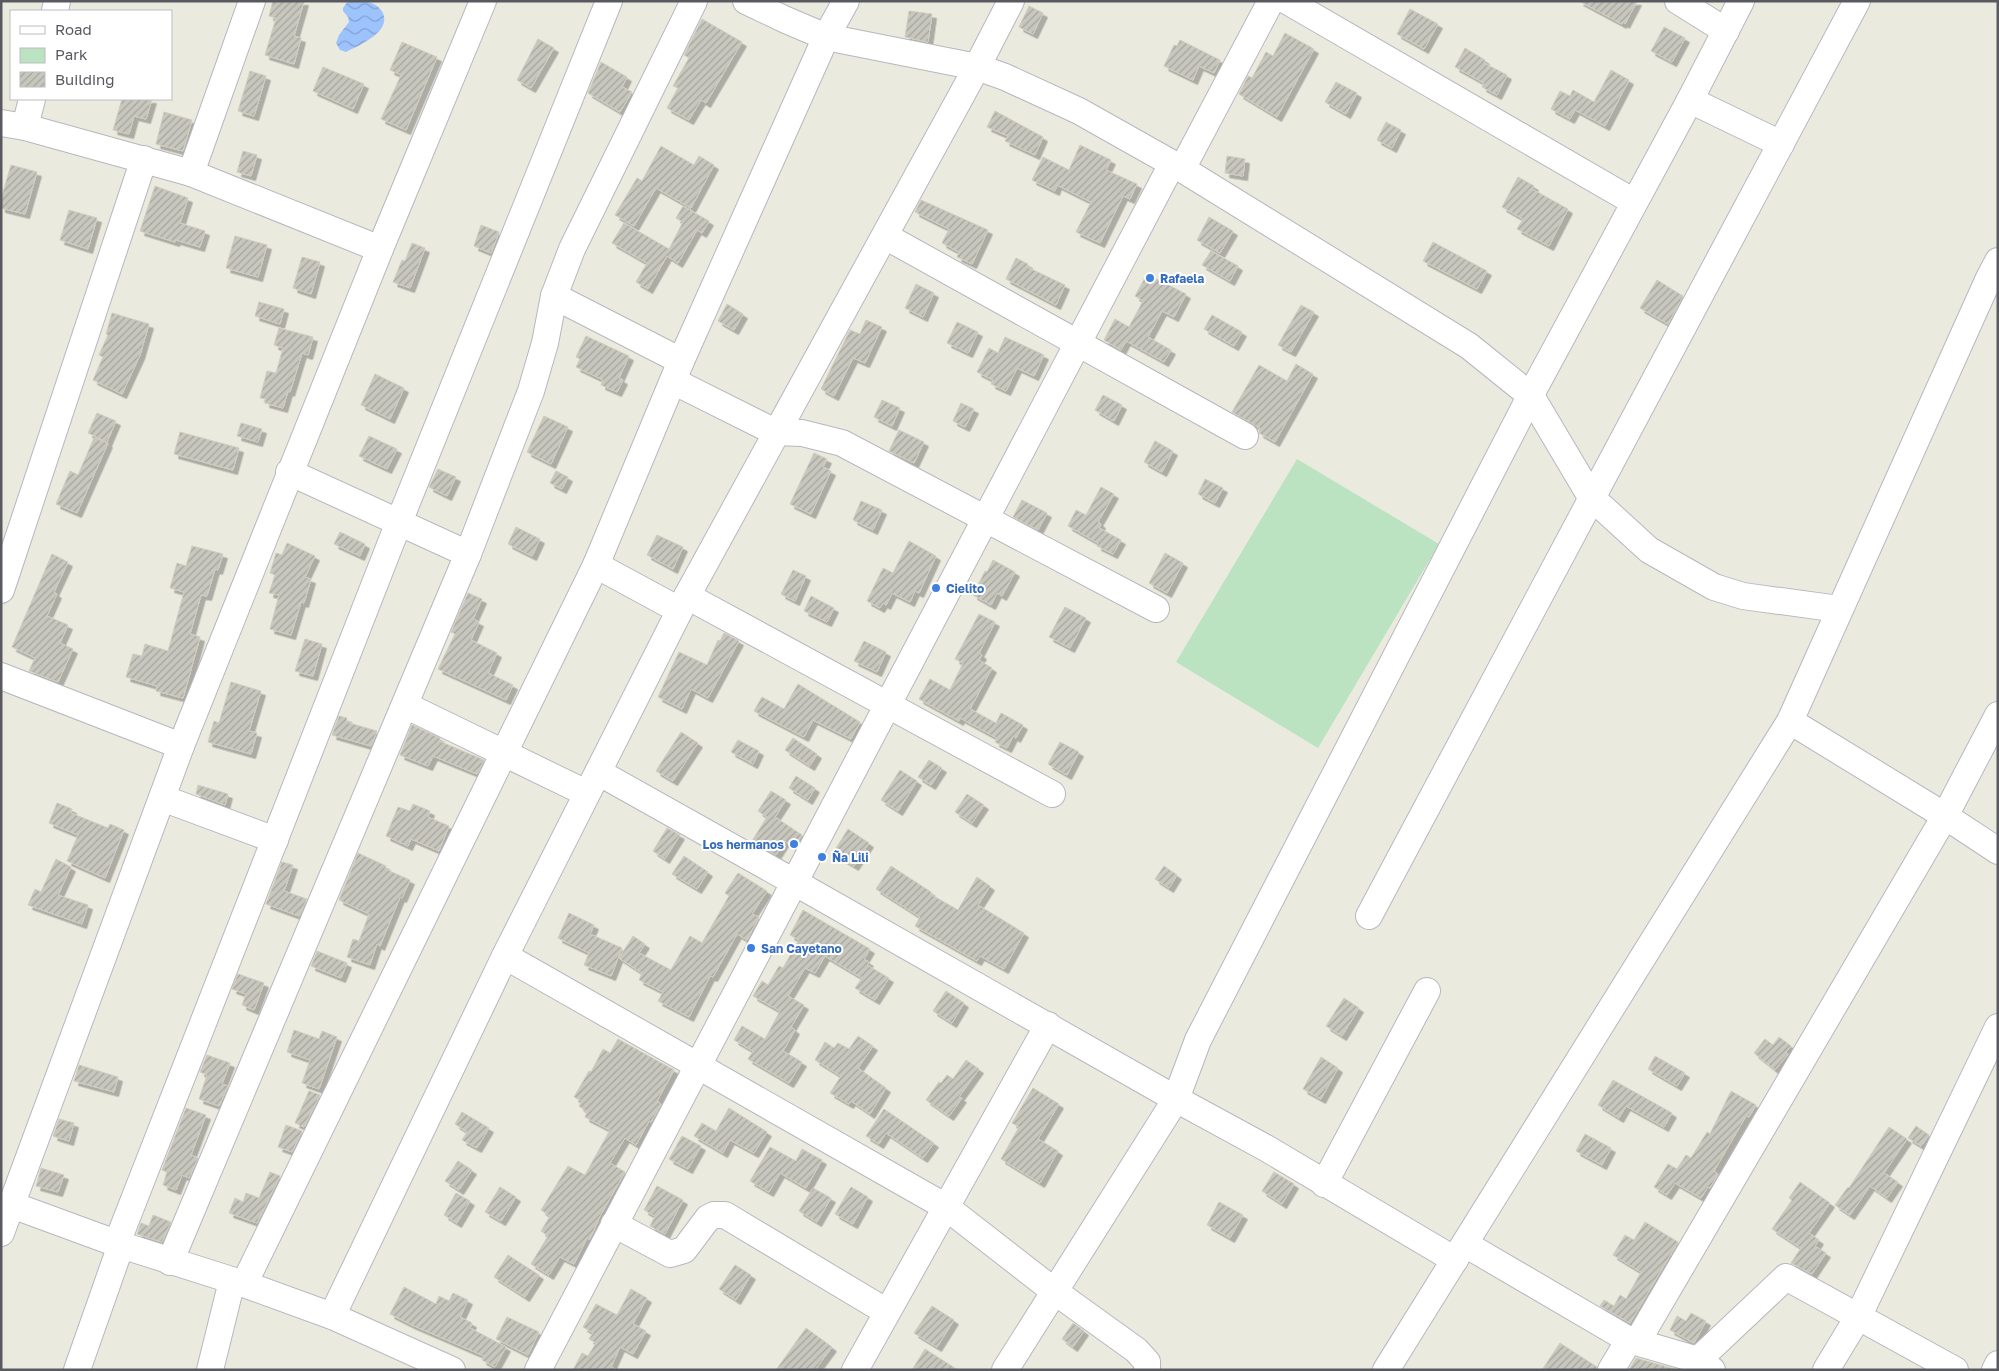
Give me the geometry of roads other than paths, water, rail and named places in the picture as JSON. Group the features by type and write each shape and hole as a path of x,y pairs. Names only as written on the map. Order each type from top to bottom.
{"street":[{"path":"191,173 252,1"},
{"path":"1,1233 181,746 289,472 483,1"},
{"path":"77,1370 119,1244 398,522 609,1"},
{"path":"170,1262 468,554 531,391 545,343 554,296 572,250 694,1"},
{"path":"746,1 826,37 977,68 1005,77 1054,98 1177,166 1469,346 1531,396 1591,497 1649,550 1714,587 1743,596 1839,608"},
{"path":"210,1370 238,1282 504,754 596,565 677,371 826,37 846,1"},
{"path":"332,1316 505,956 683,603 775,432 977,68 1011,1"},
{"path":"538,1370 1078,343 1271,1"},
{"path":"1287,1 1634,202"},
{"path":"1678,1 1726,31"},
{"path":"1005,1370 1176,1100 1198,1040 1531,396 1741,1"},
{"path":"1369,916 1857,1"},
{"path":"31,100 13,125 191,173 380,249"},
{"path":"1690,100 1781,144"},
{"path":"1,590 144,159"},
{"path":"885,236 1246,436"},
{"path":"1386,1370 1790,720 1809,681 1839,608 1995,274"},
{"path":"554,296 775,432 802,433 842,443 984,520 1156,609"},
{"path":"289,472 468,554"},
{"path":"596,565 683,603 888,704 1052,794"},
{"path":"1,676 181,746"},
{"path":"404,705 504,754 592,783 794,882 1176,1100 1266,1148 1324,1184 1633,1341 1705,1365 1786,1277 1955,1370"},
{"path":"1611,1370 1633,1341 1945,816 1998,715"},
{"path":"1790,720 1998,851"},
{"path":"162,798 275,840"},
{"path":"505,956 946,1207 1054,1291 1136,1350 1146,1362 1147,1370"},
{"path":"1324,1184 1427,991"},
{"path":"855,1370 1048,1026"},
{"path":"1826,1370 1858,1317 1998,1027"},
{"path":"12,1205 170,1262 238,1282 332,1316 452,1370"},
{"path":"614,1224 670,1254 684,1250 708,1218 714,1215 725,1215 887,1312"},
{"path":"1995,1370 1998,1364"}],"water":[{"path":"348,1 373,3 383,13 384,20 383,26 373,37 346,52 340,50 336,43 339,35 349,22 348,17 343,11"}],"place":[{"name":"Rafaela","path":"1150,278"},
{"name":"Cielito","path":"936,588"},
{"name":"Los hermanos","path":"794,844"},
{"name":"Ña Lili","path":"822,857"},
{"name":"San Cayetano","path":"751,948"}]}
